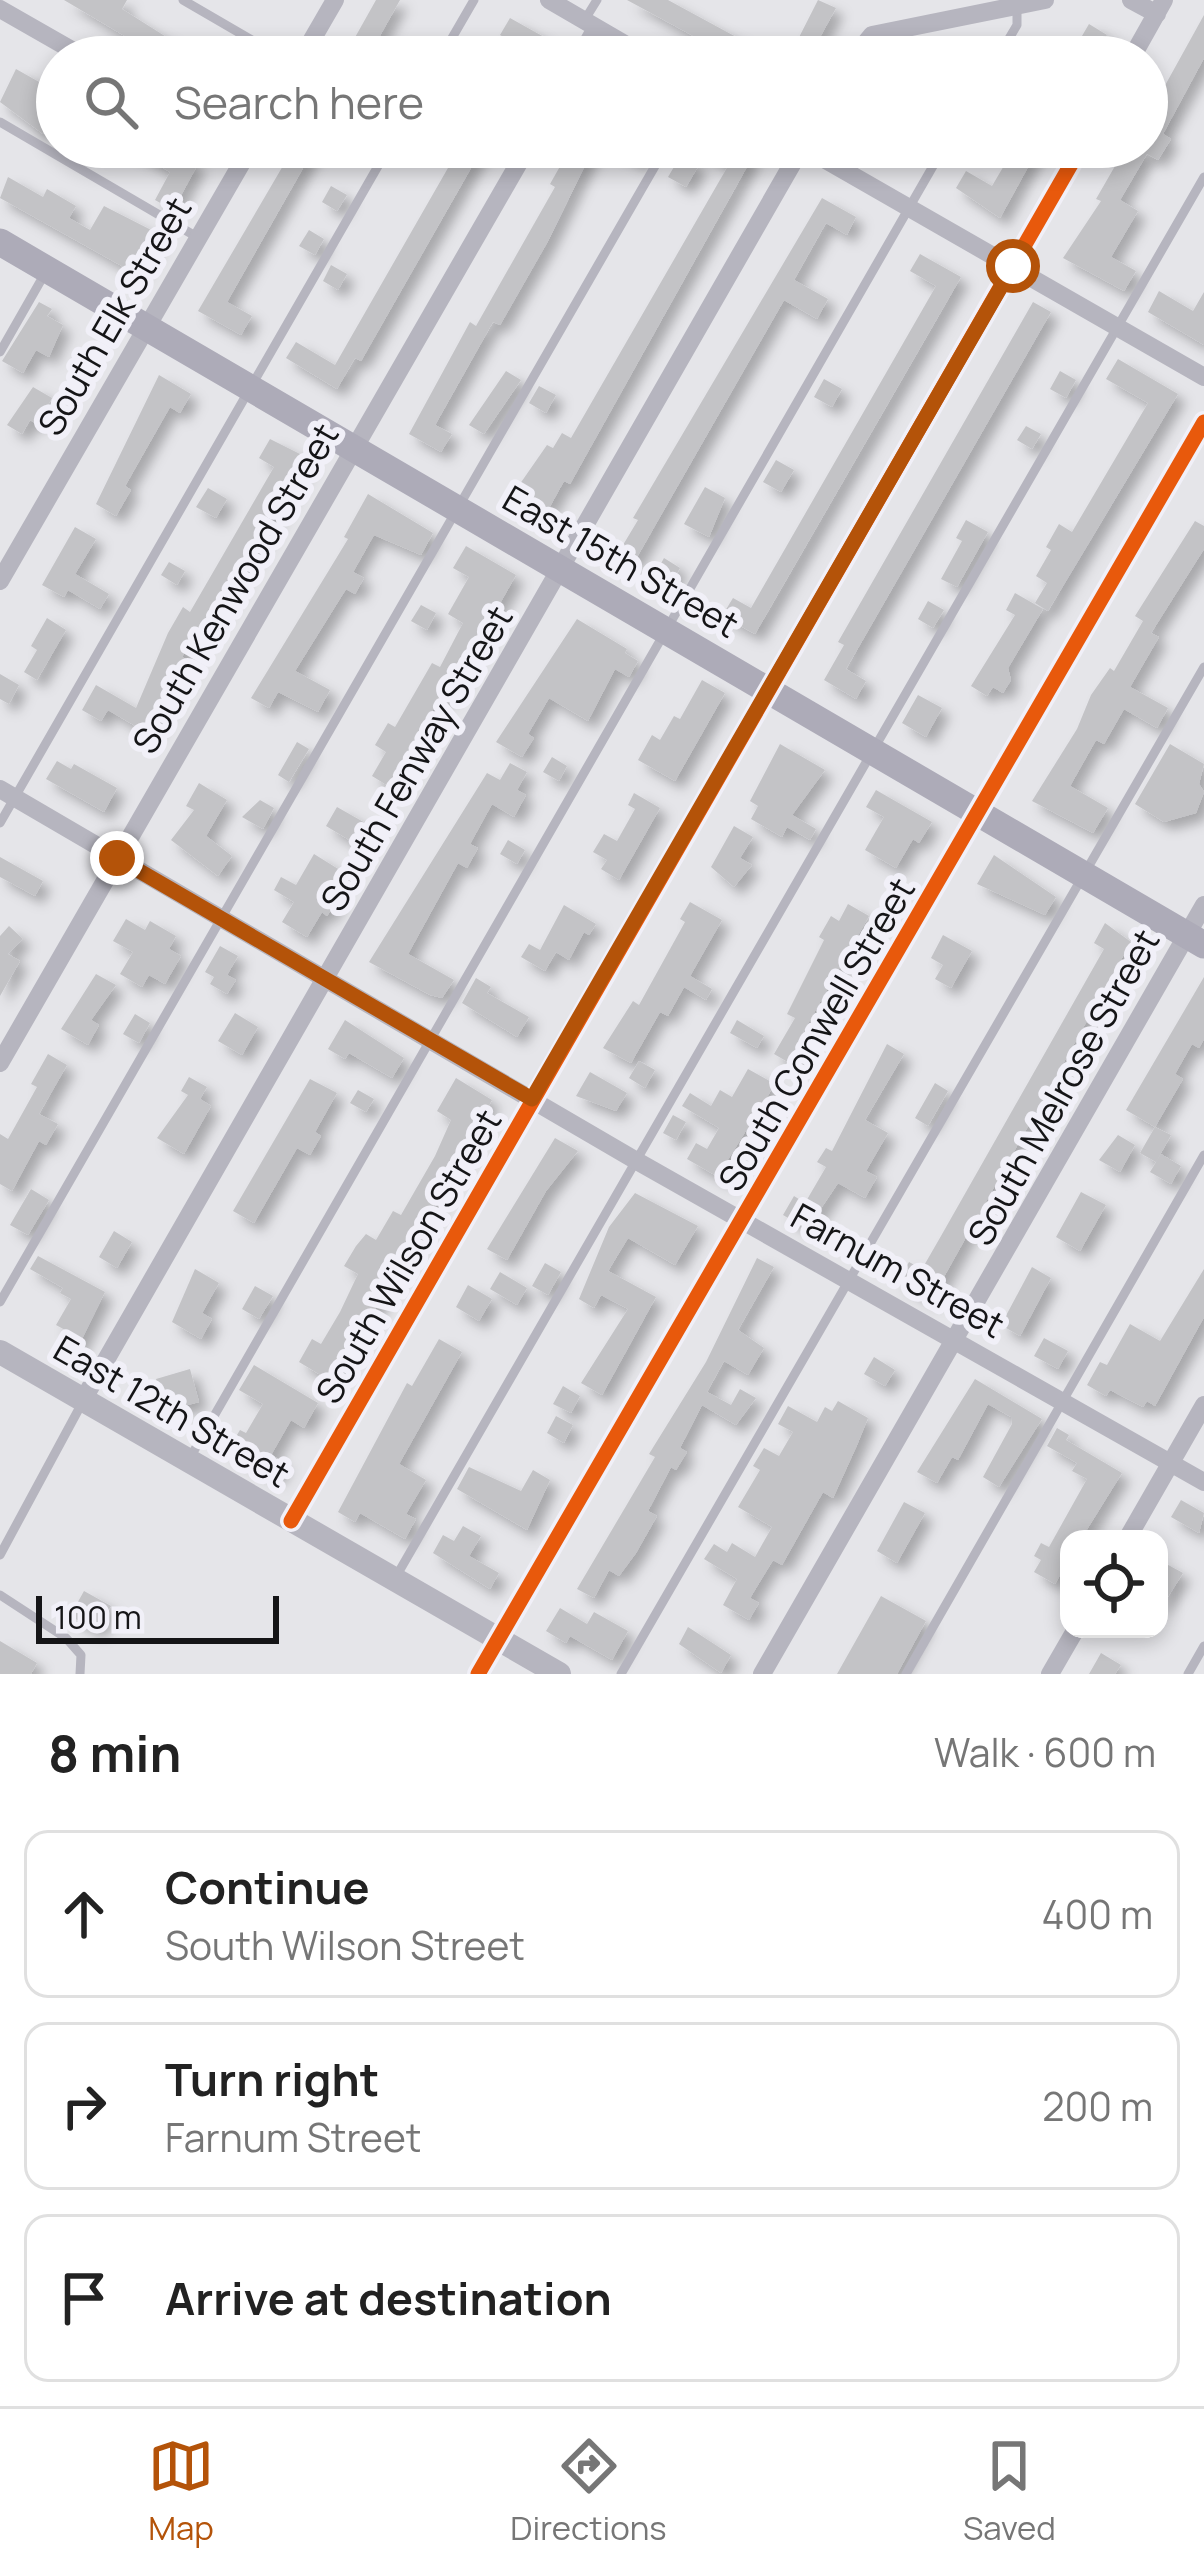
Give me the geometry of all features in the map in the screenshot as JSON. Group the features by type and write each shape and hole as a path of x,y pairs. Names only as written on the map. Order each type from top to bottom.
{"main road":[{"name":"East 15th Street","path":"0,242 1195,940"}],"street":[{"path":"314,36 335,0"},
{"path":"549,0 611,36"},
{"path":"871,36 1045,0"},
{"path":"1131,0 1160,7 1144,36"},
{"path":"0,9 47,36"},
{"path":"586,36 590,24"},
{"name":"South Elk Street","path":"0,580 236,168"},
{"name":"South Kenwood Street","path":"0,1063 515,168"},
{"name":"South Fenway Street","path":"83,1400 791,168"},
{"path":"841,168 1204,377"},
{"name":"South Wilson Street","path":"291,1521 1069,168"},
{"name":"South Conwell Street","path":"478,1674 1204,422"},
{"name":"Farnum Street","path":"7,794 635,1160 1204,1482"},
{"name":"South Melrose Street","path":"762,1674 1195,940 1204,904"},
{"name":"East 12th Street","path":"0,1352 559,1674"},
{"path":"1132,1530 1204,1405"},
{"path":"1050,1674 1071,1638"}],"lane":[{"path":"183,0 245,36"},
{"path":"453,36 473,0"},
{"path":"590,24 597,0"},
{"path":"1010,36 1017,25 1017,6"},
{"path":"0,122 36,143"},
{"path":"79,168 197,237"},
{"path":"0,824 7,794 376,168"},
{"path":"0,1302 654,168"},
{"path":"189,1461 932,168"},
{"path":"394,1580 1204,176"},
{"path":"0,352 47,270"},
{"path":"620,1674 1204,667"},
{"path":"906,1674 1204,1155"},
{"path":"0,1556 83,1400"},
{"path":"0,1595 67,1638 81,1655 80,1674"},
{"path":"1188,1674 1204,1646"}],"building":[{"path":"64,0 127,0 122,9 165,36 125,36"},
{"path":"376,0 400,0 380,36 356,36"},
{"path":"627,0 668,0 734,36 693,36"},
{"path":"818,0 836,8 821,36 800,36"},
{"path":"1204,15 1204,58 1168,125 1168,80"},
{"path":"510,18 542,36 502,36"},
{"path":"1089,24 1107,35 1106,36 1082,36"},
{"path":"16,69 36,80 36,129 0,102"},
{"path":"163,168 196,168 173,210 155,200 170,172"},
{"path":"282,168 303,168 227,302 252,316 241,335 198,311"},
{"path":"448,168 471,168 361,361 355,358 337,389 286,358 296,342 335,365"},
{"path":"559,168 584,168 500,325 493,322 435,425 452,434 441,452 409,434 470,322 476,326 555,187 550,184"},
{"path":"673,168 697,168 686,187 668,177"},
{"path":"727,168 746,168 570,484 564,481 548,510 515,491 547,445 553,448 562,433 571,438"},
{"path":"1003,168 1027,168 1000,218 956,188 966,171 992,186"},
{"path":"1114,168 1139,168 1120,200 1138,211 1111,257 1136,271 1124,291 1063,258 1101,201 1096,199"},
{"path":"8,177 43,197 47,189 76,206 69,218 90,230 104,206 159,234 136,274 0,198"},
{"path":"331,186 347,195 337,211 322,202"},
{"path":"822,198 856,217 847,235 826,223 794,280 828,299 817,319 784,300 633,564 617,555 638,520 633,518"},
{"path":"309,230 324,239 315,255 299,246"},
{"path":"920,254 961,277 755,634 722,616 733,598 751,608 936,286 910,271"},
{"path":"331,265 347,274 338,290 323,281"},
{"path":"1159,291 1193,311 1204,292 1204,345 1148,312"},
{"path":"39,302 52,309 47,316 63,325 49,357 36,350 23,373 2,361"},
{"path":"1033,302 1051,312 846,669 866,681 856,699 824,680 844,645 838,642"},
{"path":"1118,359 1178,394 1048,611 1035,603 1047,583 1036,576 1051,550 1046,547 1059,524 1072,532 1148,403 1106,379"},
{"path":"506,371 521,380 484,434 469,425"},
{"path":"1060,371 1076,380 1066,398 1050,389"},
{"path":"159,375 191,394 180,413 170,407 125,486 131,490 116,516 96,504"},
{"path":"824,379 842,389 832,407 814,397"},
{"path":"539,386 556,395 546,413 529,403"},
{"path":"33,387 52,398 37,424 30,420 22,434 7,425"},
{"path":"1026,426 1041,434 1032,449 1017,440"},
{"path":"270,439 308,458 215,616 208,612 182,657 189,661 149,734 108,710 101,721 82,710 96,685 136,708 168,633 183,607 190,612 274,467 259,458"},
{"path":"776,460 794,470 781,492 763,482"},
{"path":"705,487 725,498 709,537 684,524"},
{"path":"208,488 227,499 216,518 196,507"},
{"path":"368,494 433,533 421,555 374,535 353,572 364,578 355,594 346,589 295,671 330,690 318,712 278,692 269,708 251,698 348,539 344,537"},
{"path":"966,520 988,532 957,587 941,579 962,541 956,538"},
{"path":"1195,521 1204,526 1204,549 1151,633 1159,637 1130,687 1168,708 1157,728 1124,709 1104,744 1096,740 1070,786 1108,808 1093,833 1032,801 1077,729 1091,695 1110,668 1114,671 1143,621 1135,616"},
{"path":"75,527 96,539 75,574 109,594 100,609 68,590 64,597 42,585"},
{"path":"466,546 516,575 447,697 442,694 416,739 421,742 393,789 372,776 386,752 375,745 388,723 395,727 432,663 440,667 463,623 448,614 469,577 453,568"},
{"path":"664,558 680,568 670,585 654,576"},
{"path":"169,562 185,571 177,585 161,575"},
{"path":"1015,593 1043,609 1008,668 1011,680 1003,693 993,687 987,696 971,686 1015,615 1006,610"},
{"path":"928,601 944,610 933,628 918,619"},
{"path":"421,605 436,613 427,630 411,621"},
{"path":"47,618 66,630 37,680 24,672 37,650 31,646"},
{"path":"577,619 627,649 625,653 638,661 629,677 615,669 588,721 549,698 528,734 534,738 522,757 496,742"},
{"path":"0,674 19,685 9,704 0,699"},
{"path":"702,680 725,693 675,781 638,760 652,735 660,740 674,716 680,719"},
{"path":"918,695 942,708 926,737 902,723"},
{"path":"297,742 309,749 289,782 278,775"},
{"path":"780,744 825,770 792,815 816,829 810,840 787,827 782,837 751,819 758,806 750,801"},
{"path":"1170,744 1204,764 1199,784 1204,792 1196,813 1164,822 1135,804"},
{"path":"552,757 567,766 559,781 543,772"},
{"path":"57,761 71,769 74,764 117,788 104,812 46,779"},
{"path":"510,763 527,772 517,790 526,795 514,817 492,804 470,844 478,848 467,868 458,863 408,954 454,980 442,998 430,995 369,962 487,773 500,780"},
{"path":"199,783 227,800 206,836 232,856 218,876 171,840 194,810 186,806"},
{"path":"876,790 932,822 919,843 913,839 896,868 865,850 884,817 866,807"},
{"path":"634,793 660,808 619,880 601,869 607,860 593,852 604,834 617,841 635,809 628,805"},
{"path":"260,800 274,808 263,829 242,817"},
{"path":"337,807 367,824 356,844 326,826"},
{"path":"734,826 753,837 740,858 752,865 734,887 711,867"},
{"path":"508,840 525,850 517,864 500,854"},
{"path":"314,854 343,872 331,893 339,898 327,916 322,912 307,937 282,922 294,902 274,890 281,877 296,885"},
{"path":"994,855 1056,897 1045,915 977,884"},
{"path":"0,857 43,881 35,896 0,877"},
{"path":"690,902 722,920 690,976 712,989 706,1000 684,987 668,1016 660,1012 631,1063 603,1048 633,1001 639,1005 685,922 680,919"},
{"path":"848,904 869,916 803,1032 810,1036 793,1065 774,1054 795,1018 787,1014 824,940 819,937 831,916 839,921"},
{"path":"564,905 596,924 589,935 584,932 569,960 556,952 545,971 521,957 529,944 540,950"},
{"path":"126,919 145,930 150,921 176,936 169,949 181,956 165,984 149,975 142,987 120,974 133,952 113,941"},
{"path":"1105,923 1131,942 931,1300 898,1282 909,1262 922,1269 1104,949 1094,943"},
{"path":"9,926 23,939 8,954 20,961 0,996 0,936"},
{"path":"943,935 972,951 951,988 935,979 943,965 931,958"},
{"path":"220,946 238,956 227,975 236,980 227,994 210,984 214,977 205,972"},
{"path":"96,974 116,985 91,1020 99,1025 88,1045 61,1029"},
{"path":"1204,977 1204,1039 1199,1048 1192,1044 1175,1074 1183,1079 1155,1127 1126,1110"},
{"path":"476,978 491,987 487,993 529,1017 517,1037 462,1003"},
{"path":"235,1013 258,1027 242,1055 218,1041"},
{"path":"135,1014 150,1023 139,1043 123,1034"},
{"path":"345,1020 404,1058 392,1078 349,1053 345,1059 328,1049"},
{"path":"737,1020 764,1036 757,1048 730,1033"},
{"path":"887,1044 904,1054 865,1120 888,1133 866,1171 877,1177 865,1198 838,1183 807,1229 783,1215 794,1196 805,1203 826,1167 817,1162 826,1148 832,1151"},
{"path":"48,1054 67,1065 39,1114 58,1124 46,1145 39,1141 12,1191 0,1184 0,1134 8,1139 37,1087 31,1084"},
{"path":"639,1061 655,1070 645,1088 629,1078"},
{"path":"748,1069 775,1084 727,1161 734,1165 725,1181 687,1159 696,1143 707,1149 719,1128 682,1106 690,1093 711,1106 720,1090 732,1097"},
{"path":"590,1072 627,1093 616,1111 576,1096"},
{"path":"189,1077 207,1087 200,1099 211,1106 184,1154 157,1138 188,1095 181,1091"},
{"path":"456,1078 492,1100 429,1213 423,1210 409,1235 417,1239 409,1252 400,1247 385,1271 391,1275 375,1310 329,1380 299,1362 312,1339 321,1344 340,1312 358,1274 344,1266 356,1246 366,1234 376,1240 393,1211 401,1215 435,1156 451,1120 437,1111"},
{"path":"310,1079 337,1093 315,1132 321,1136 310,1155 297,1148 254,1223 233,1211"},
{"path":"935,1083 948,1091 928,1126 915,1118"},
{"path":"358,1090 374,1099 366,1112 350,1103"},
{"path":"673,1115 686,1122 676,1140 663,1133"},
{"path":"1155,1127 1171,1135 1156,1162 1140,1153"},
{"path":"1118,1135 1135,1145 1120,1172 1099,1160"},
{"path":"555,1138 578,1151 546,1191 507,1260 487,1249"},
{"path":"1161,1154 1181,1166 1171,1184 1150,1172"},
{"path":"31,1189 49,1200 28,1235 10,1225"},
{"path":"1081,1192 1106,1205 1080,1251 1056,1237"},
{"path":"635,1193 698,1226 675,1265 628,1238 608,1271 656,1297 602,1395 581,1383 628,1309 601,1295 594,1308 579,1299 609,1227"},
{"path":"114,1231 132,1242 117,1268 99,1257"},
{"path":"38,1256 105,1292 73,1357 58,1349 67,1331 56,1325 71,1299 60,1293 63,1288 30,1269"},
{"path":"757,1258 774,1267 738,1330 764,1348 748,1375 724,1361 707,1392 731,1405 740,1389 756,1398 736,1425 702,1405 680,1448 687,1452 676,1470 671,1467 648,1511 657,1516 619,1576 609,1570 594,1598 577,1589 655,1457 649,1454 706,1362"},
{"path":"545,1263 561,1272 548,1295 532,1286"},
{"path":"1032,1267 1051,1278 1020,1336 1001,1325"},
{"path":"195,1269 219,1283 202,1313 212,1319 201,1339 172,1322"},
{"path":"1204,1269 1204,1317 1155,1406 1147,1401 1143,1407 1110,1390 1106,1396 1087,1385 1100,1362 1107,1365 1130,1324 1160,1341"},
{"path":"500,1272 527,1288 517,1305 490,1289"},
{"path":"468,1285 492,1299 479,1321 456,1307"},
{"path":"255,1286 273,1296 259,1319 242,1309"},
{"path":"1044,1338 1068,1351 1058,1369 1034,1356"},
{"path":"439,1339 462,1352 399,1464 426,1480 406,1514 416,1519 405,1539 360,1513 355,1522 338,1512 407,1383 412,1386"},
{"path":"874,1357 895,1370 885,1386 864,1374"},
{"path":"254,1365 318,1403 304,1428 291,1420 271,1455 284,1462 275,1478 227,1451 240,1430 246,1433 263,1404 239,1390"},
{"path":"190,1369 199,1402 165,1411 156,1379"},
{"path":"975,1379 1042,1419 999,1487 983,1477 1012,1424 1011,1417 988,1404 958,1460 952,1457 937,1483 917,1472"},
{"path":"563,1386 580,1396 571,1413 553,1404"},
{"path":"838,1401 868,1418 833,1498 823,1492 782,1565 773,1560 750,1598 759,1603 749,1620 723,1605 737,1579 704,1559 714,1544 727,1552 732,1543 755,1557 772,1527 738,1507 760,1470 753,1466 764,1448 779,1456 793,1432 778,1424 788,1406 817,1422 825,1407 832,1411"},
{"path":"556,1416 573,1425 564,1443 547,1433"},
{"path":"1057,1428 1069,1435 1066,1440 1122,1473 1087,1530 1060,1530 1060,1575 1055,1584 1034,1572 1041,1560 1034,1556 1041,1543 1049,1547 1087,1479 1072,1471 1077,1463 1047,1446"},
{"path":"469,1467 521,1491 533,1470 550,1480 527,1530 457,1489"},
{"path":"1181,1500 1204,1513 1199,1533 1171,1517"},
{"path":"904,1502 925,1513 897,1563 877,1551"},
{"path":"463,1526 481,1536 469,1556 499,1573 490,1589 433,1553 443,1535 454,1541"},
{"path":"1168,1565 1183,1573 1168,1597"},
{"path":"84,1591 111,1606 97,1631 70,1616"},
{"path":"881,1596 926,1621 897,1674 837,1674"},
{"path":"560,1608 587,1624 594,1612 628,1631 612,1660 570,1636 566,1643 546,1631"},
{"path":"688,1627 731,1655 721,1673 679,1644"},
{"path":"0,1641 37,1663 31,1674 0,1674"},
{"path":"1101,1653 1121,1665 1115,1674 1089,1674"}],"cycle path":[{"path":"291,1521 1069,168"},
{"path":"478,1674 1204,422"}],"route":[{"path":"117,858 532,1099 1013,266"}]}
